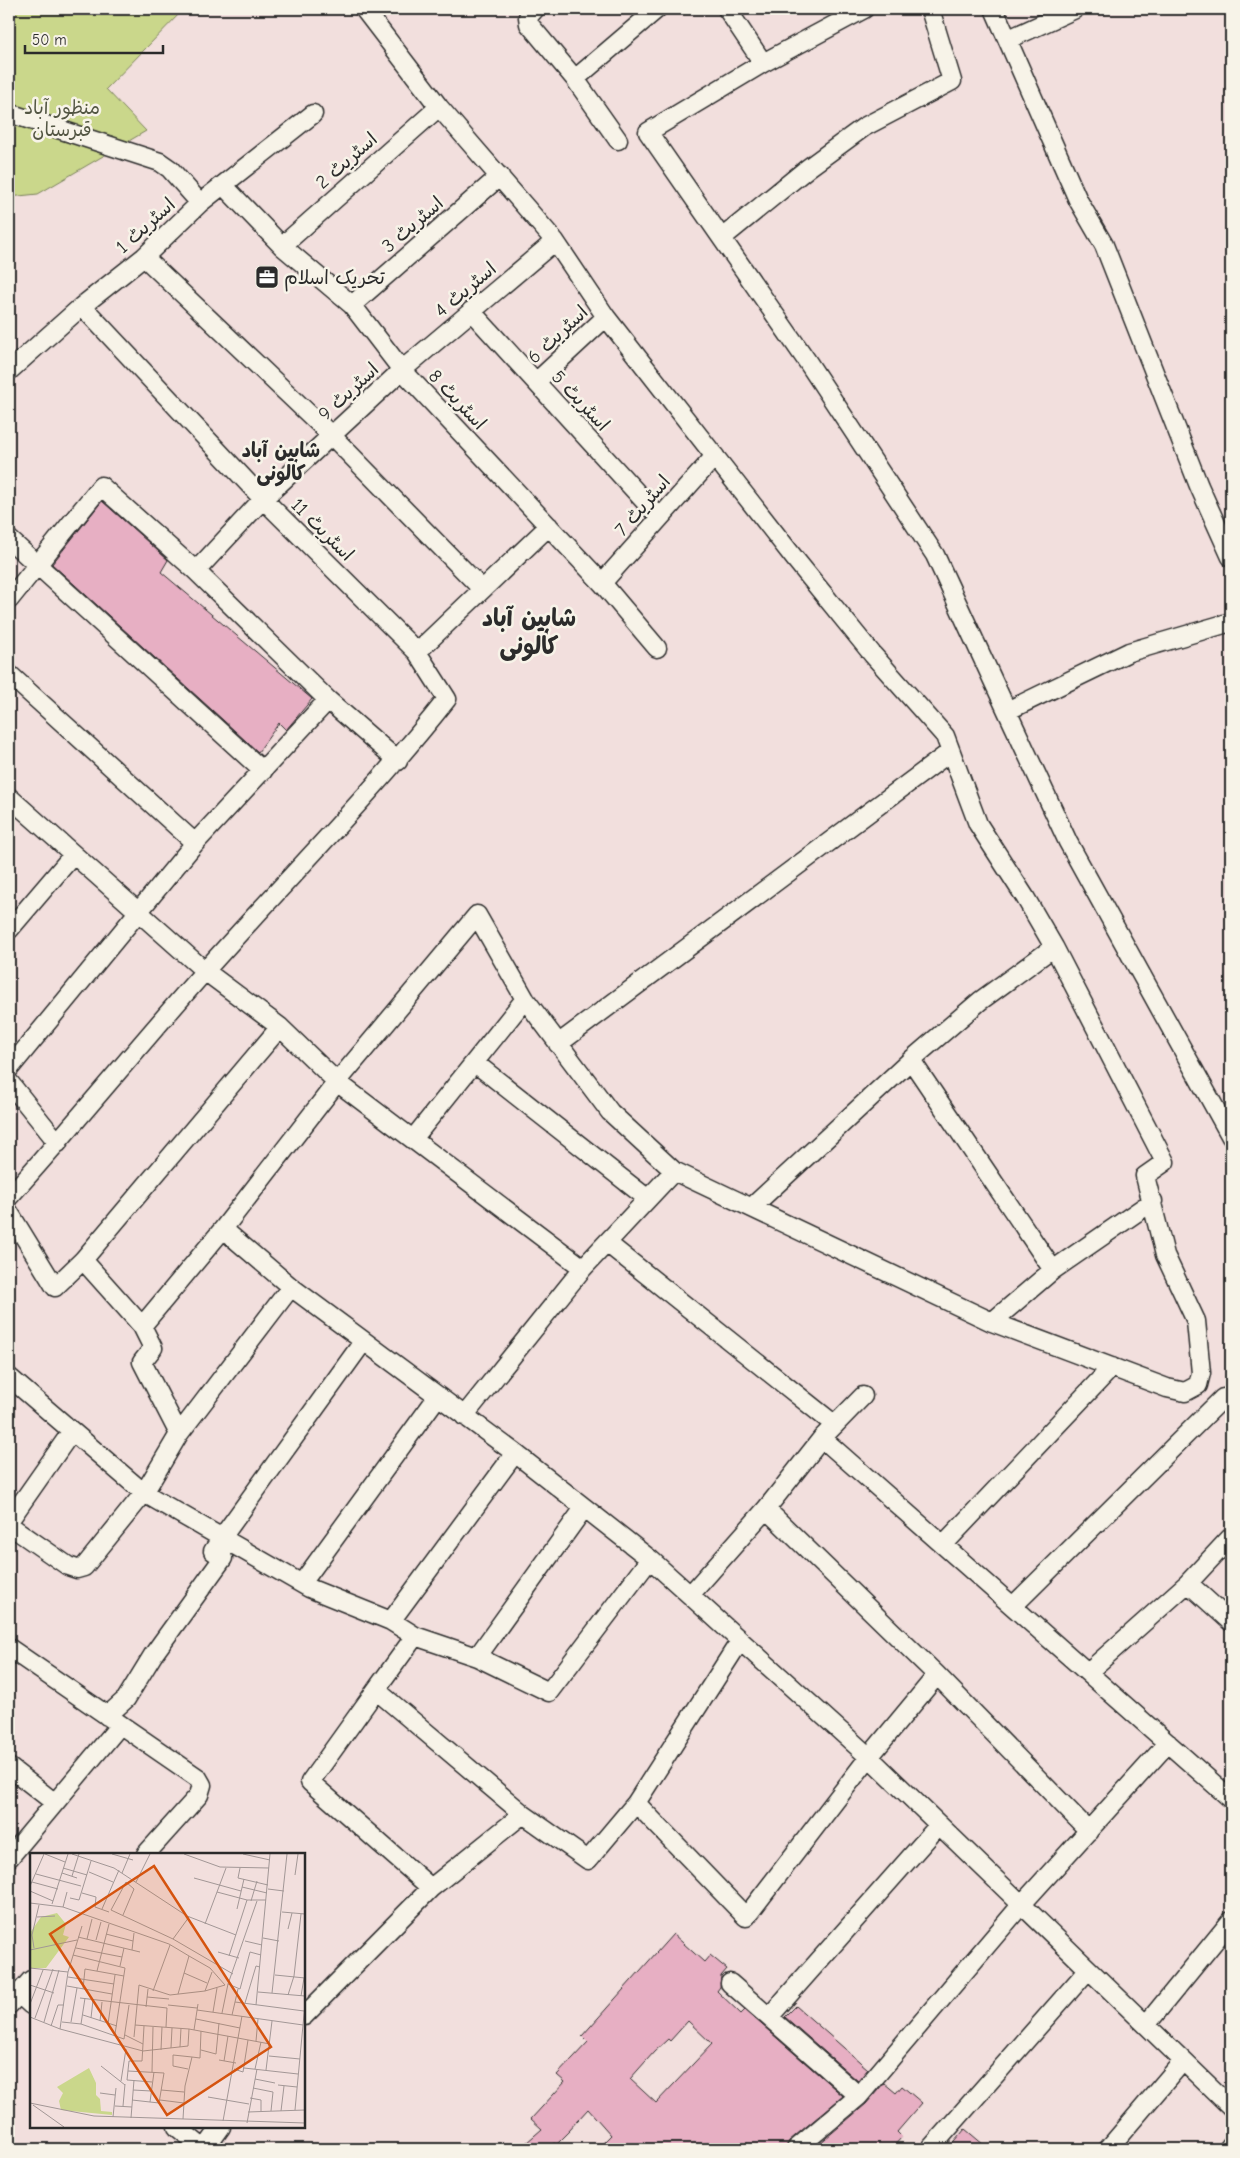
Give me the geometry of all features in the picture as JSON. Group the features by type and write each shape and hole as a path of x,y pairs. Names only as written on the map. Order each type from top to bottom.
{"street":[{"path":"142,1326 223,1229 337,1082 477,915 525,1000 610,1112 674,1171 992,1322 1167,1388 1185,1392 1198,1385 1201,1373 1196,1321 1165,1255 1153,1201 1145,1176 1165,1162 1054,947 1025,897 978,824 945,736 873,655 606,317 555,241 439,107 364,9"},
{"path":"534,9 528,18 530,24 575,79 618,140"},
{"path":"575,79 657,9"},
{"path":"727,9 763,63"},
{"path":"864,9 763,63 648,132 807,361 935,555 1068,842 1231,1137"},
{"path":"722,238 808,168 864,127 952,81 930,9"},
{"path":"994,9 1009,39 1078,200 1104,245 1196,477 1231,557"},
{"path":"1009,39 1076,9"},
{"name":"اسٹریٹ 2","path":"282,246 439,107"},
{"path":"9,113 160,162 170,169 200,203"},
{"name":"اسٹریٹ 1","path":"9,371 82,306 144,257 200,203 313,114"},
{"name":"اسٹریٹ 3","path":"352,305 500,176"},
{"name":"اسٹریٹ 8","path":"223,186 282,246 352,305 402,370 602,583 657,648"},
{"name":"اسٹریٹ 4","path":"402,370 555,241"},
{"path":"144,257 331,435 482,589"},
{"name":"اسٹریٹ 11","path":"82,306 263,499 417,652 447,699 398,760"},
{"name":"اسٹریٹ 5","path":"471,311 659,516"},
{"name":"اسٹریٹ 6","path":"536,382 606,317"},
{"name":"اسٹریٹ 9","path":"196,570 263,499 402,370"},
{"name":"اسٹریٹ 7","path":"602,583 659,516 715,456"},
{"path":"9,600 101,486 196,570 328,700 398,760 205,971 58,1143 9,1197"},
{"path":"417,652 549,526"},
{"path":"9,539 263,771"},
{"path":"1007,711 1129,652 1231,622"},
{"path":"9,674 195,843"},
{"path":"9,1069 195,843 328,700"},
{"path":"558,1044 950,752"},
{"path":"9,796 205,971 280,1027 337,1082 583,1268"},
{"path":"9,930 73,855"},
{"path":"752,1207 911,1060 980,1001 1054,947"},
{"path":"413,1139 525,1000"},
{"path":"9,1212 56,1287 83,1260 280,1027"},
{"path":"911,1060 1053,1270"},
{"path":"475,1063 648,1199"},
{"path":"9,1082 58,1143"},
{"path":"464,1416 583,1268 674,1171"},
{"path":"992,1322 1053,1270 1153,1201"},
{"path":"223,1229 291,1287 515,1453 650,1559 869,1758 1231,2107"},
{"path":"607,1242 834,1425"},
{"path":"83,1260 142,1326 153,1348 142,1362 180,1434"},
{"path":"9,1525 68,1566 77,1569 84,1567 144,1493 180,1434 291,1287"},
{"path":"9,1858 55,1802 114,1720 152,1655 223,1558 213,1552 223,1536 363,1342"},
{"path":"943,1544 1112,1367"},
{"path":"9,1379 144,1493 223,1536 302,1583 391,1621 416,1636 477,1657 550,1692 650,1559"},
{"path":"302,1583 438,1396"},
{"path":"690,1595 766,1509 822,1438 863,1396"},
{"path":"1013,1606 1228,1401"},
{"path":"9,1521 72,1431"},
{"path":"822,1438 1231,1798"},
{"path":"391,1621 515,1453"},
{"path":"477,1657 584,1508"},
{"path":"766,1509 937,1675 1090,1830"},
{"path":"1088,1672 1188,1583 1231,1538"},
{"path":"1188,1583 1231,1622"},
{"path":"416,1636 310,1782 431,1888"},
{"path":"376,1690 523,1814 588,1860 636,1803 740,1641"},
{"path":"9,1648 198,1778 202,1785 200,1795 147,1853"},
{"path":"636,1803 746,1917 869,1758 937,1675"},
{"path":"805,2147 859,2096 1022,1904 1168,1743"},
{"path":"9,1767 55,1802"},
{"path":"305,2015 431,1888 523,1814"},
{"path":"769,2018 940,1825"},
{"path":"1146,2025 1231,1921"},
{"path":"930,2149 1088,1970"},
{"path":"20,2001 30,1982"},
{"path":"730,1983 859,2096"},
{"path":"1108,2149 1183,2061"},
{"path":"178,2128 204,2149 220,2128"},
{"path":"1228,2149 1231,2145"}],"green space":[{"name":"منظور آباد قبرستان","path":"9,9 184,9 106,89 146,131 38,194 9,197"}],"building":[{"path":"102,501 168,560 161,572 312,699 286,730 279,723 258,752 52,564"},
{"path":"673,1934 704,1962 710,1955 727,1969 721,1976 720,1987 717,1991 741,2014 745,2010 843,2096 789,2141 786,2149 597,2149 611,2135 588,2109 556,2145 555,2143 548,2149 519,2149 542,2129 531,2119 565,2082 557,2075 588,2042 582,2036","holes":["688,2021 712,2044 656,2103 630,2079 654,2052 668,2039 670,2041"]},
{"path":"796,2006 868,2069 858,2081 785,2017"},
{"path":"884,2083 896,2093 902,2086 922,2103 897,2132 902,2137 891,2149 825,2149 819,2144 866,2104"},
{"path":"965,2129 984,2145 949,2148"}],"place":[{"name":"تحریک اسلام","path":"267,277"}],"district":[{"name":"شاہین آباد کالونی","path":"281,462"},
{"name":"شاہین آباد کالونی","path":"529,632"}]}
